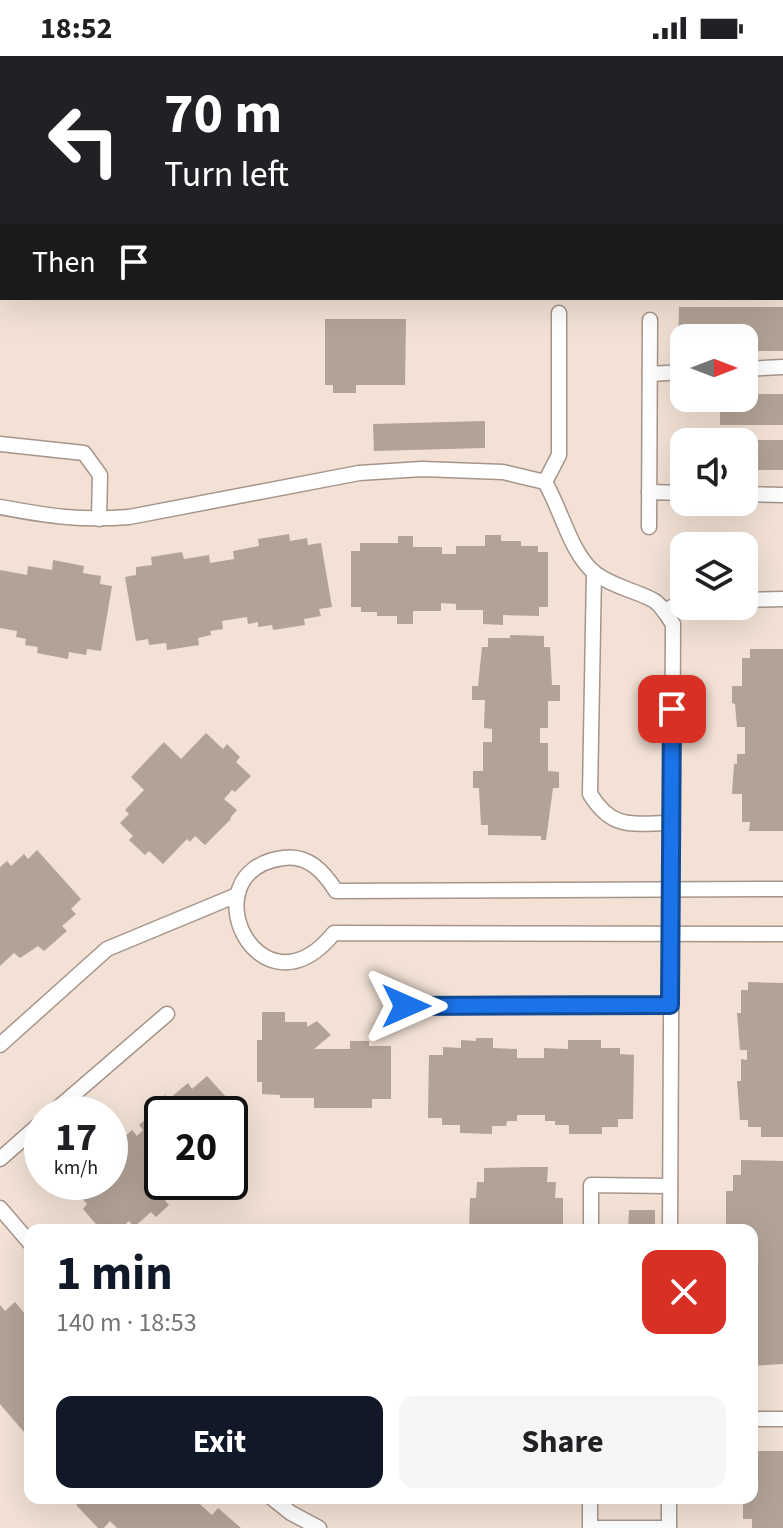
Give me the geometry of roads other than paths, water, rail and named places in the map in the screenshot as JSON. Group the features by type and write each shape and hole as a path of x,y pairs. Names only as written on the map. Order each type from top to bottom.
{"lane":[{"path":"545,482 559,455 559,313"},
{"path":"649,527 650,320"},
{"path":"758,368 783,367"},
{"path":"650,374 670,373"},
{"path":"0,444 84,453 100,475 99,519"},
{"path":"0,507 62,519 129,517 359,473 422,469 503,472 545,482 558,504 573,548 594,572 622,589 656,601 673,624 670,1224"},
{"path":"649,492 670,493"},
{"path":"758,494 783,495"},
{"path":"594,572 590,794 602,813 625,823 672,823"},
{"path":"758,600 783,599"},
{"path":"664,611 670,608"},
{"path":"783,889 336,891 325,873 316,866 307,860 285,857 264,863 247,876 237,895 236,917 244,938 259,953 279,961 301,960 320,950 334,933 783,934"},
{"path":"0,1045 107,949 237,895"},
{"path":"406,1006 670,1005"},
{"path":"72,1096 167,1014"},
{"path":"0,1159 24,1138"},
{"path":"591,1224 591,1185 670,1186"},
{"path":"0,1208 24,1236"},
{"path":"758,1419 783,1419"},
{"path":"280,1504 319,1528"},
{"path":"590,1504 590,1528"},
{"path":"598,1528 669,1528 669,1504"}]}
